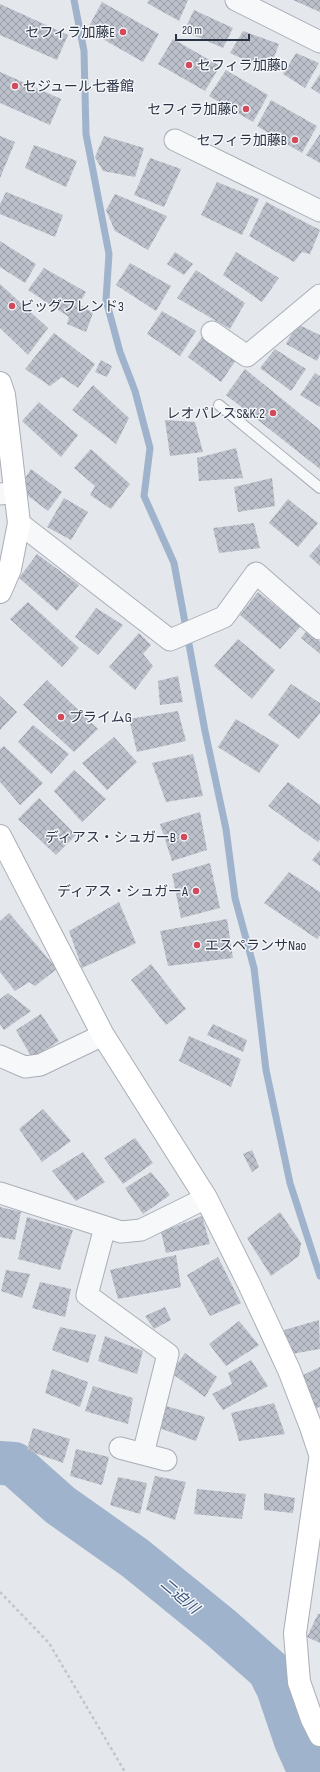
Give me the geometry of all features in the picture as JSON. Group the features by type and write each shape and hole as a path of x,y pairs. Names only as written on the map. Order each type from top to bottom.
{"street":[{"path":"236,0 320,42"},
{"path":"175,140 320,211"},
{"path":"212,332 247,356 320,297"},
{"path":"0,383 4,395 8,493 19,523 10,569 0,592"},
{"path":"19,523 170,640 224,617 256,573 320,629"},
{"path":"0,836 103,1036 206,1198 249,1284 289,1370 320,1454"},
{"path":"0,1056 25,1067 40,1065 103,1036"},
{"path":"0,1194 121,1232 141,1230 206,1198"},
{"path":"105,1227 87,1294 168,1354 143,1454"},
{"path":"120,1448 166,1460"},
{"path":"320,1460 316,1510 295,1633 299,1682 312,1719 320,1735"}],"lane":[{"path":"219,405 320,488"}],"path":[{"path":"0,1592 49,1643 125,1772"}],"building":[{"path":"149,0 188,0 179,21 147,3"},
{"path":"293,0 320,0 320,12"},
{"name":"セフィラ加藤E","path":"102,2 159,34 143,62 87,30"},
{"path":"0,4 68,35 57,60 0,35"},
{"path":"194,10 233,28 223,48 184,31"},
{"path":"243,31 279,44 269,71 230,53"},
{"name":"セフィラ加藤D","path":"173,39 220,66 205,91 158,64"},
{"path":"296,53 319,63 305,88 283,74"},
{"name":"セフィラ加藤C","path":"226,70 268,95 253,122 209,96"},
{"name":"セジュール七番館","path":"0,72 61,99 50,125 0,103"},
{"path":"320,74 320,94 311,88"},
{"name":"セフィラ加藤B","path":"271,100 317,126 302,153 257,126"},
{"path":"320,134 320,163 306,155"},
{"path":"0,136 15,142 0,178"},
{"path":"104,136 144,148 135,177 103,171 95,157"},
{"path":"34,145 77,161 66,187 25,168"},
{"path":"150,158 181,169 164,207 134,195"},
{"path":"217,182 259,199 242,235 201,215"},
{"path":"6,192 63,215 55,237 0,214 0,204"},
{"path":"115,194 167,216 148,250 115,231 106,210"},
{"path":"266,202 320,230 310,254 302,252 294,262 249,236"},
{"path":"0,241 36,264 25,283 0,267"},
{"path":"175,252 193,264 184,275 167,264"},
{"path":"236,252 279,278 262,302 223,275"},
{"path":"130,263 171,286 156,311 116,285"},
{"path":"44,268 86,292 79,304 93,313 86,332 67,324 69,317 28,290"},
{"path":"196,270 245,303 230,329 177,298"},
{"name":"ビッグフレンド3","path":"0,284 48,328 28,355 0,328"},
{"path":"162,311 196,331 180,356 147,334"},
{"path":"297,324 320,335 320,354 317,361 286,344"},
{"path":"54,333 95,364 78,388 62,377 50,386 25,369"},
{"path":"202,337 236,360 221,382 188,357"},
{"path":"275,349 306,369 291,391 260,368"},
{"path":"101,360 112,366 107,377 95,372"},
{"name":"レオパレスS&K.2","path":"245,369 320,430 320,469 226,395"},
{"path":"315,373 320,376 320,407 300,395"},
{"path":"93,385 129,418 116,444 72,410"},
{"path":"39,402 78,435 61,457 22,421"},
{"path":"165,420 195,422 203,452 170,456"},
{"path":"236,448 243,478 199,481 197,458"},
{"path":"91,449 130,484 111,509 90,495 95,486 74,468"},
{"path":"31,469 62,492 48,511 23,492 24,480"},
{"path":"272,478 275,506 238,512 234,487"},
{"path":"64,498 88,512 71,540 47,527"},
{"path":"288,499 318,523 298,547 269,523"},
{"path":"254,523 260,548 219,553 213,528"},
{"path":"320,544 320,566 309,556"},
{"path":"37,554 79,585 57,611 19,578"},
{"path":"258,592 301,626 280,649 240,615"},
{"path":"28,602 79,648 62,667 10,619"},
{"path":"96,608 123,625 98,655 75,637"},
{"path":"307,630 320,642 320,654 301,638"},
{"path":"139,633 151,645 143,654 153,666 135,690 109,667"},
{"path":"238,639 275,670 252,699 214,666"},
{"path":"178,676 183,702 160,705 158,681"},
{"name":"プライムG","path":"47,680 98,729 74,752 23,705"},
{"path":"291,684 320,703 320,713 299,739 268,715"},
{"path":"0,696 17,712 0,730"},
{"path":"178,711 186,741 137,752 129,719"},
{"path":"236,719 279,745 259,773 218,747"},
{"path":"33,725 69,754 51,774 18,742"},
{"path":"114,737 137,762 107,790 82,763"},
{"path":"4,746 43,783 20,805 0,782 0,749"},
{"path":"193,754 203,796 166,802 152,763"},
{"path":"74,770 106,799 82,822 54,791"},
{"path":"288,782 320,805 320,839 318,842 268,806"},
{"path":"39,798 76,835 56,855 18,819"},
{"name":"ディアス・シュガーB","path":"200,812 207,850 172,861 160,824"},
{"path":"320,850 320,866 312,860"},
{"name":"ディアス・シュガーA","path":"210,863 220,908 181,918 172,874"},
{"path":"289,872 320,892 320,935 317,939 264,903"},
{"path":"119,902 136,943 82,968 69,931"},
{"path":"9,913 57,969 35,986 29,982 15,991 0,972 0,921"},
{"name":"エスペランサNao","path":"227,919 233,958 168,966 160,931"},
{"path":"151,964 186,1009 166,1025 131,980"},
{"path":"8,993 31,1011 4,1030 0,1024 0,999"},
{"path":"41,1014 59,1041 32,1058 16,1030"},
{"path":"213,1024 247,1040 243,1052 207,1035"},
{"path":"189,1036 241,1059 231,1087 179,1061"},
{"path":"43,1109 71,1141 42,1162 19,1129"},
{"path":"135,1138 153,1163 123,1184 104,1158"},
{"path":"252,1150 259,1167 252,1172 243,1154"},
{"path":"83,1152 105,1182 76,1201 52,1171"},
{"path":"151,1172 170,1195 143,1214 125,1188"},
{"path":"0,1207 21,1212 15,1240 0,1237"},
{"path":"280,1212 301,1243 299,1256 271,1276 247,1238"},
{"path":"202,1216 210,1244 166,1253 161,1232"},
{"path":"27,1217 73,1230 60,1270 18,1259"},
{"path":"176,1255 181,1287 118,1299 110,1270"},
{"path":"218,1257 241,1303 210,1316 187,1275"},
{"path":"6,1270 30,1274 22,1298 1,1291"},
{"path":"40,1282 71,1289 65,1317 32,1308"},
{"path":"165,1307 171,1320 154,1329 145,1316"},
{"path":"319,1320 320,1349 291,1354 284,1330"},
{"path":"239,1321 259,1345 226,1366 209,1344"},
{"path":"60,1327 96,1335 88,1363 52,1350"},
{"path":"105,1336 143,1351 137,1374 98,1361"},
{"path":"185,1353 217,1377 205,1397 171,1373"},
{"path":"251,1360 268,1386 223,1410 212,1394 232,1384 228,1373"},
{"path":"320,1367 320,1407 313,1409 303,1375"},
{"path":"52,1369 88,1382 80,1407 45,1393"},
{"path":"93,1386 133,1398 128,1424 85,1411"},
{"path":"274,1403 285,1434 239,1441 231,1413"},
{"path":"166,1406 205,1417 196,1441 159,1428"},
{"path":"33,1428 70,1439 63,1463 27,1450"},
{"path":"76,1449 109,1457 102,1485 70,1476"},
{"path":"155,1476 186,1482 175,1520 146,1510"},
{"path":"118,1477 147,1483 140,1514 110,1505"},
{"path":"197,1489 246,1494 242,1519 194,1514"},
{"path":"264,1493 295,1498 293,1513 264,1510"},
{"path":"318,1614 320,1614 320,1643 307,1637"}],"waterway":[{"path":"74,0 84,51 86,134 109,254 106,300 120,352 135,391 150,448 144,496 174,563 205,731 226,829 235,898 254,968 266,1070 290,1183 320,1276"},
{"name":"二迫川","path":"0,1463 14,1464 60,1505 135,1558 220,1627 269,1670 278,1688 296,1741 310,1772"}],"place":[{"name":"セフィラ加藤E","path":"123,32"},
{"name":"セフィラ加藤D","path":"189,65"},
{"name":"セジュール七番館","path":"15,86"},
{"name":"セフィラ加藤C","path":"246,109"},
{"name":"セフィラ加藤B","path":"295,140"},
{"name":"ビッグフレンド3","path":"12,306"},
{"name":"レオパレスS&K.2","path":"273,413"},
{"name":"プライムG","path":"61,717"},
{"name":"ディアス・シュガーB","path":"184,837"},
{"name":"ディアス・シュガーA","path":"196,891"},
{"name":"エスペランサNao","path":"197,945"}]}
